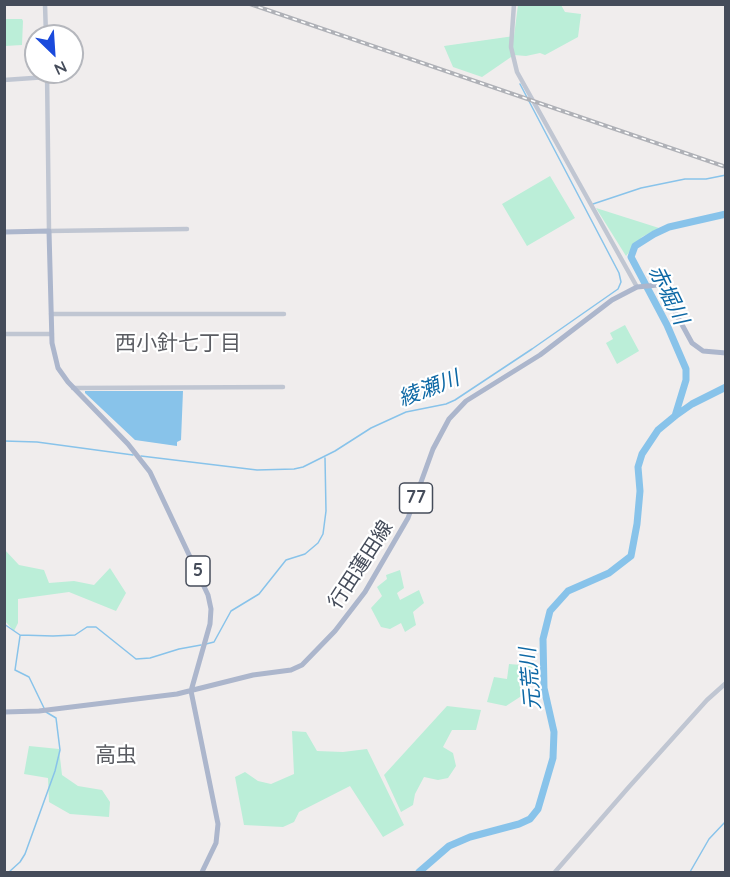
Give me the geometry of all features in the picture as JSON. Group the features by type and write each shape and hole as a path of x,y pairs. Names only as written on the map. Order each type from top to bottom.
{"main road":[{"path":"4,232 49,231"},
{"name":"5","path":"49,231 52,334 56,362 64,378 131,447 160,488 210,602 210,624 191,691 218,824 216,843 202,873"},
{"name":"行田蓮田線","path":"4,712 39,711 191,691 253,675 291,670 310,659 365,592 404,526 438,437 449,419 466,401 540,355 612,300 638,286 658,285 664,290 692,343 703,351 726,353"}],"street":[{"path":"45,4 46,24"},
{"path":"514,4 511,48 517,72 638,286"},
{"path":"4,80 24,77"},
{"path":"47,84 49,231 187,229"},
{"path":"51,314 284,314"},
{"path":"4,334 52,334"},
{"path":"73,388 283,387"},
{"path":"555,873 707,700 726,683"}],"green space":[{"path":"518,5 561,5 565,12 581,14 578,37 545,55 540,53 526,56 514,55 482,77 453,67 444,46 514,36"},
{"path":"5,19 22,19 22,45 5,46"},
{"path":"550,176 575,218 527,246 502,204"},
{"path":"596,208 659,228 642,237 626,256"},
{"path":"625,325 639,351 617,364 606,343 613,339 610,333"},
{"path":"4,549 19,565 44,570 49,583 74,581 94,585 110,568 126,593 116,611 69,592 18,599 18,623 14,631 5,621"},
{"path":"400,570 404,588 397,593 400,600 419,590 424,603 413,612 416,625 405,632 401,623 390,629 381,627 371,608 382,596 377,587 387,579 386,575"},
{"path":"509,664 532,666 534,681 523,695 506,706 487,702 494,677 507,679"},
{"path":"447,706 481,710 476,730 452,730 443,747 453,753 456,766 448,778 438,780 424,777 415,794 413,805 401,812 384,775"},
{"path":"292,731 306,732 317,751 343,752 367,749 404,825 383,837 350,786 299,812 294,822 283,827 244,825 235,777 245,772 258,781 271,784 294,774"},
{"path":"29,746 59,749 62,775 78,786 102,790 110,802 109,817 70,814 49,802 48,778 24,774"}],"water":[{"path":"85,391 183,391 181,440 177,442 177,446 135,440"}],"waterway":[{"name":"綾瀬川","path":"141,456 257,470 303,467 335,451 371,428 406,412 455,400 618,289 621,282 619,273 520,84"},
{"path":"593,204 641,188 685,179 706,179 726,175"},
{"name":"赤堀川","path":"675,416 686,380 686,369 667,325 631,257 635,246 669,227 726,214"},
{"name":"元荒川","path":"419,872 449,846 470,837 519,824 530,819 538,809 553,758 554,732 544,688 543,639 550,611 568,591 609,573 631,556 640,491 638,467 642,454 658,430 675,416 692,404 726,387"},
{"name":"綾瀬川","path":"4,441 37,442 133,455"},
{"path":"206,644 214,642 231,611 259,594 286,560 305,554 318,543 323,534 326,511 325,458"},
{"path":"4,624 20,635 75,635 87,627 96,627 136,659 150,658 201,645"},
{"path":"20,636 15,670 29,677 44,708"},
{"path":"9,872 25,854 55,771 60,750 56,718 46,712"},
{"path":"690,872 709,839 726,821"}],"railway":[{"path":"250,4 726,167"}],"district":[{"name":"西小針七丁目","path":"178,344"},
{"name":"高虫","path":"116,756"}]}
